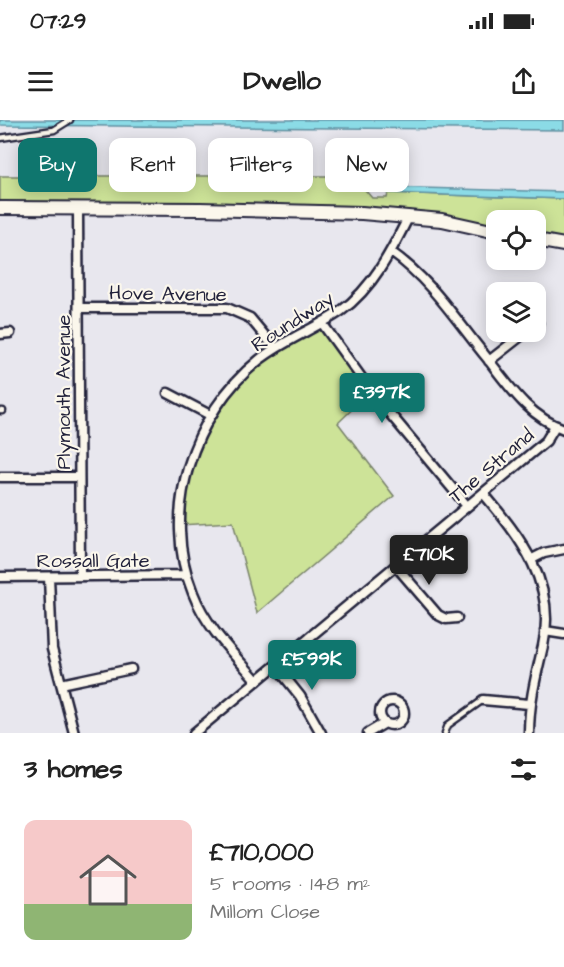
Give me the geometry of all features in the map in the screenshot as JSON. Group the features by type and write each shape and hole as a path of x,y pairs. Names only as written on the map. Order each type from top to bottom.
{"street":[{"path":"0,208 200,208 409,216 486,230"},
{"name":"Plymouth Avenue","path":"78,208 80,576"},
{"name":"Roundway","path":"257,681 208,621 193,594 186,575 180,540 181,504 194,449 210,415 242,376 275,348 322,323 360,294 391,252 409,216"},
{"path":"546,242 564,245"},
{"path":"391,252 426,282 519,399 560,428"},
{"name":"Hove Avenue","path":"79,308 227,308 250,318 275,348"},
{"path":"322,323 371,391 467,506"},
{"path":"0,334 10,333"},
{"path":"489,361 513,342"},
{"path":"168,393 210,415"},
{"name":"The Strand","path":"194,733 560,428"},
{"path":"0,477 79,477"},
{"path":"483,493 511,525 532,559 544,594 545,632 529,704 529,733"},
{"path":"532,559 550,551 564,549"},
{"path":"396,566 433,611 446,619 457,618"},
{"name":"Rossall Gate","path":"0,577 186,575"},
{"path":"49,577 50,638 74,733"},
{"path":"545,632 564,634"},
{"path":"276,666 300,696 321,733"},
{"path":"61,684 131,669"},
{"path":"483,700 529,704"},
{"path":"368,733 385,723"}],"lane":[{"path":"0,138 54,130 70,120"},
{"path":"445,733 448,725 483,700"}],"green space":[{"path":"0,176 18,176 18,192 97,192 97,176 109,176 109,192 196,192 196,176 208,176 208,192 313,192 313,176 325,176 325,192 367,192 372,198 387,198 388,193 564,199 564,245 546,242 546,210 486,210 486,230 442,220 0,208"},
{"path":"322,323 371,391 338,423 394,496 257,613 233,522 179,525 188,479 203,436 214,415 241,378 265,356"}],"water":[{"path":"0,120 564,120 564,130 0,125"},
{"path":"409,188 564,192 564,199 388,193 409,192"}]}
